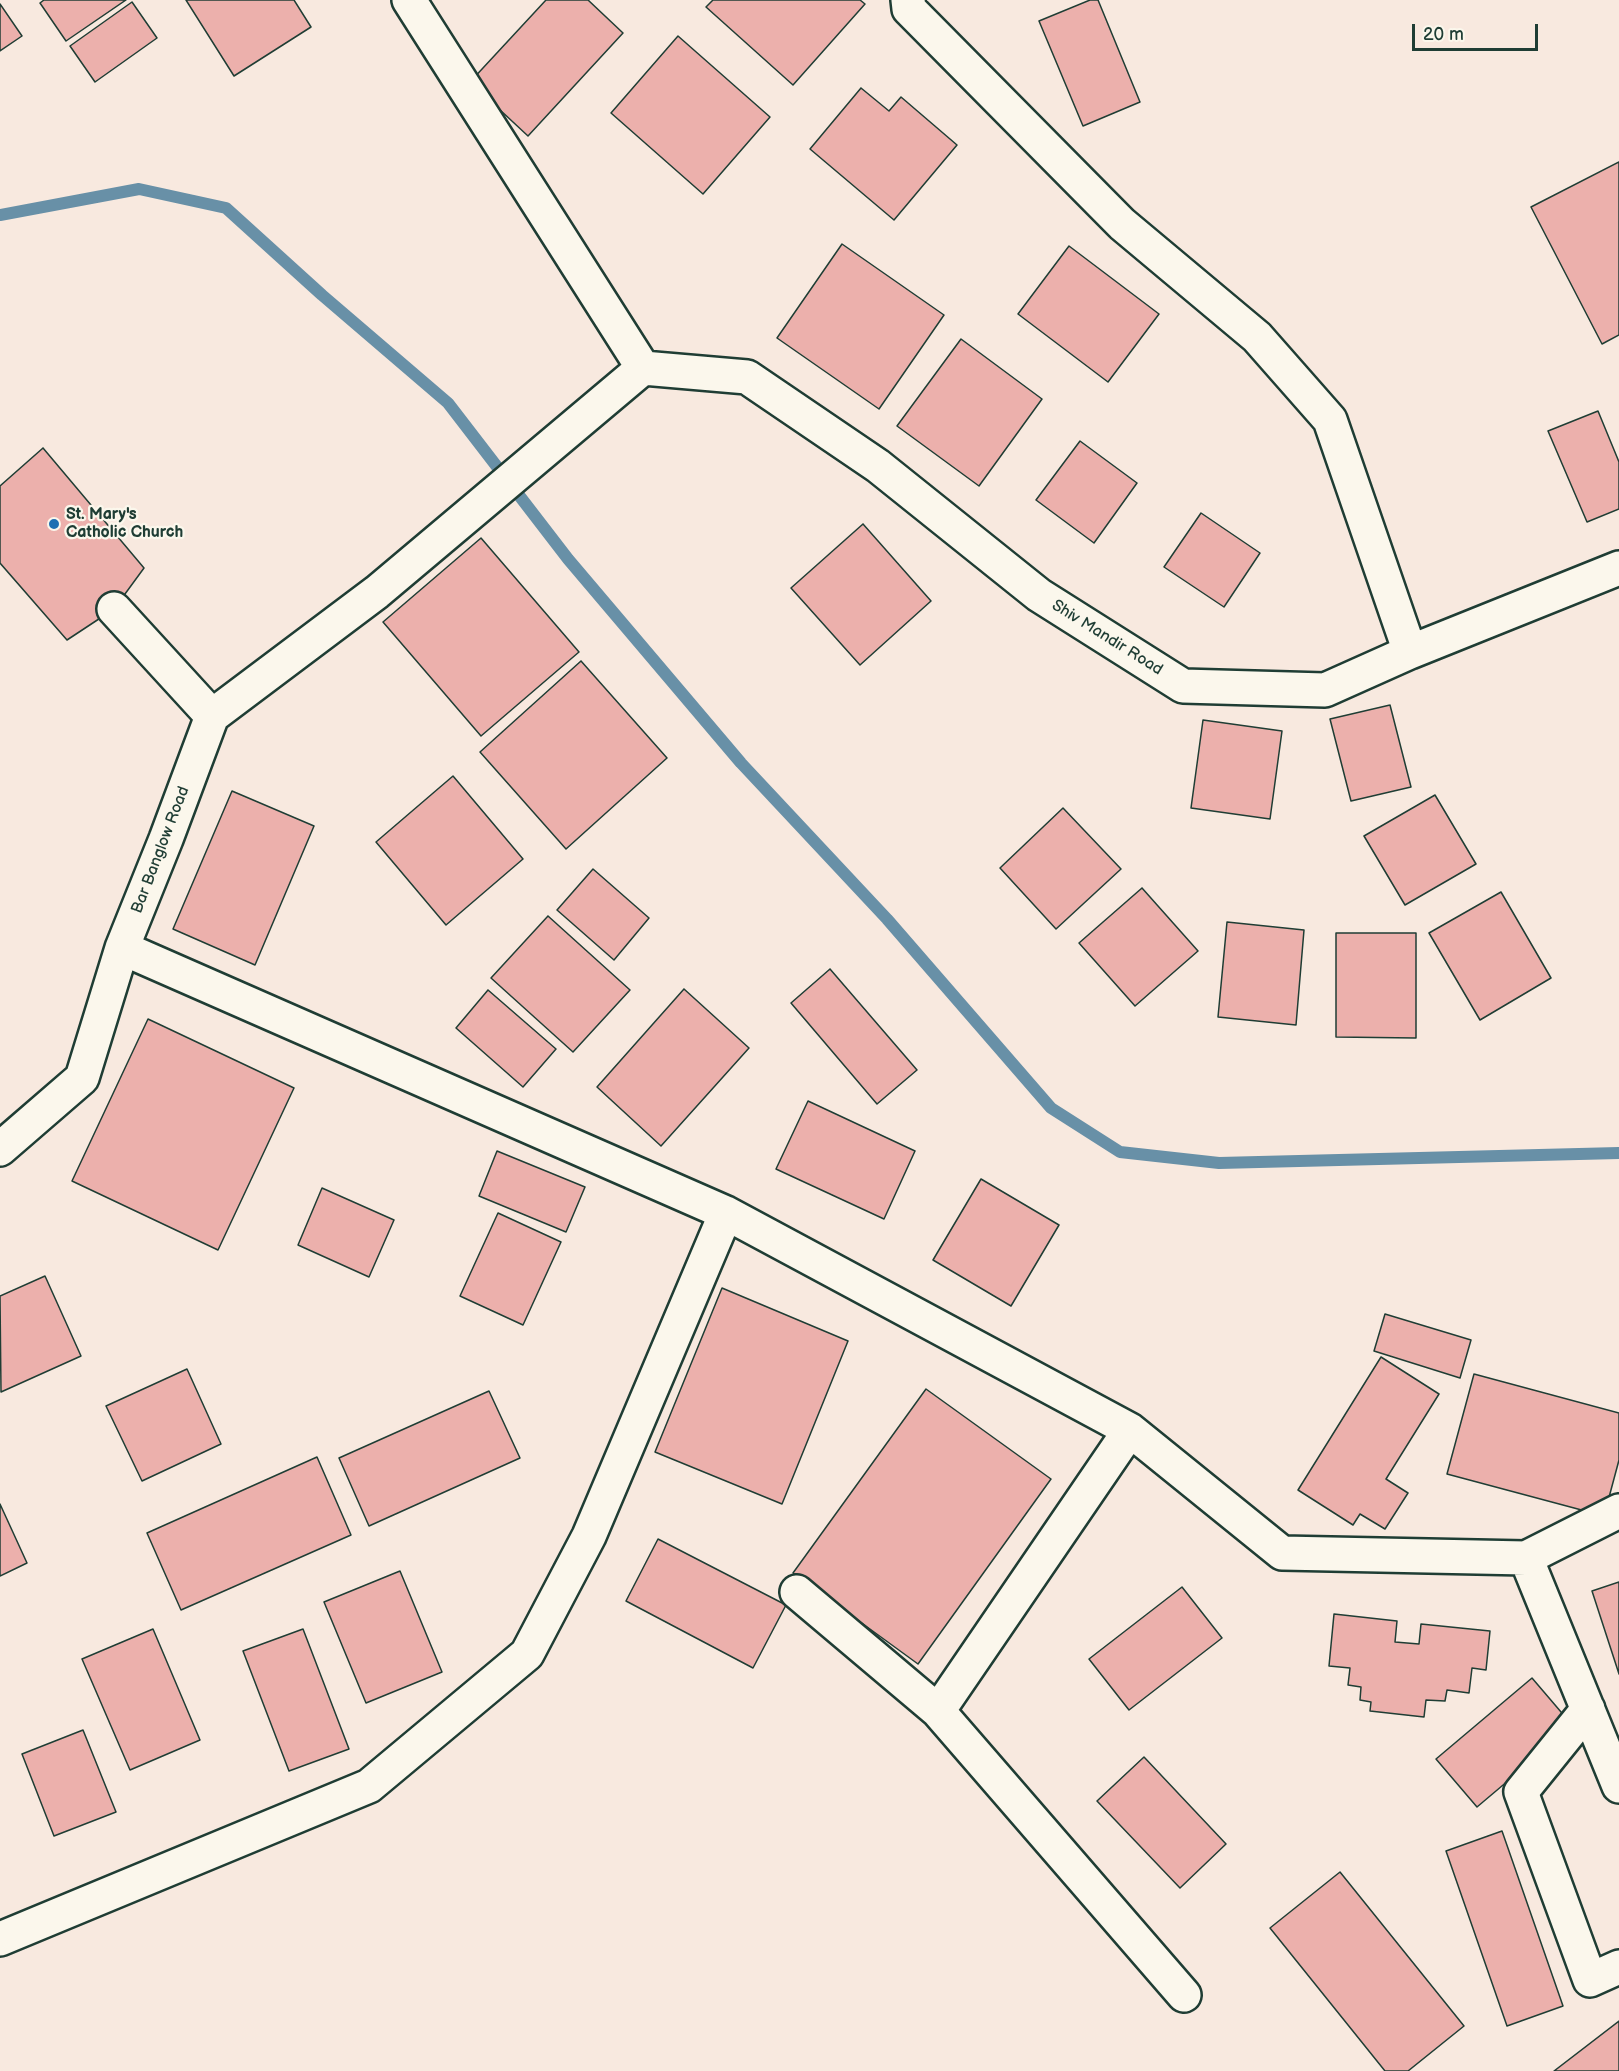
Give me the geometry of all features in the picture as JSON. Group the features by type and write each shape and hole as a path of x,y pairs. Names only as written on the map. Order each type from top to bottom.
{"street":[{"path":"114,609 212,716 377,592 643,368 409,0"},
{"path":"908,0 909,9 1122,225 1257,337 1330,420 1410,652"},
{"name":"Shiv Mandir Road","path":"643,368 747,376 878,466 1039,595 1183,686 1325,690 1410,652 1619,568"},
{"name":"Bar Banglow Road","path":"0,1149 82,1078 122,948 212,716"},
{"path":"122,948 726,1213 1130,1430 1282,1553 1526,1558 1619,1511"},
{"path":"0,1939 369,1786 527,1654 589,1536 726,1213"},
{"path":"938,1711 1130,1430"},
{"path":"1526,1558 1619,1786"},
{"path":"796,1592 938,1711 1184,1995"},
{"path":"1588,1709 1521,1792 1590,1980 1619,1967"}],"building":[{"path":"44,0 126,0 66,41 40,3"},
{"path":"186,0 294,0 311,27 234,76"},
{"path":"546,0 588,0 623,33 528,136 470,82"},
{"path":"713,0 860,0 865,4 793,85 706,7"},
{"path":"1090,0 1098,0 1140,102 1083,126 1039,21"},
{"path":"132,2 157,38 95,82 70,46"},
{"path":"0,4 22,36 0,51"},
{"path":"678,36 770,117 703,194 611,113"},
{"path":"861,88 889,111 901,97 957,145 894,220 810,149"},
{"path":"1619,162 1619,335 1602,344 1531,207"},
{"path":"842,244 944,315 879,409 777,338"},
{"path":"1069,246 1159,314 1108,382 1018,314"},
{"path":"961,339 1042,399 979,486 897,426"},
{"path":"1598,411 1619,462 1619,509 1587,522 1548,431"},
{"path":"1080,441 1137,483 1094,543 1036,500"},
{"name":"St. Mary's Catholic Church","path":"43,448 144,568 114,609 67,640 0,563 0,486"},
{"path":"1201,513 1260,553 1224,607 1164,567"},
{"path":"863,524 931,601 860,665 791,588"},
{"path":"481,538 579,652 481,736 383,622"},
{"path":"581,661 667,758 566,849 480,752"},
{"path":"1390,705 1411,787 1351,801 1330,719"},
{"path":"1203,720 1282,731 1270,819 1191,808"},
{"path":"453,776 523,859 446,925 376,842"},
{"path":"232,791 314,826 255,965 173,929"},
{"path":"1435,795 1476,864 1405,905 1364,836"},
{"path":"1063,808 1121,869 1056,929 1000,868"},
{"path":"593,869 649,918 614,960 557,910"},
{"path":"1142,888 1198,951 1135,1006 1079,943"},
{"path":"1501,892 1551,978 1480,1020 1429,933"},
{"path":"548,916 630,990 573,1052 491,978"},
{"path":"1227,922 1304,930 1296,1025 1218,1017"},
{"path":"1336,933 1416,933 1416,1038 1336,1037"},
{"path":"830,969 917,1070 877,1104 791,1003"},
{"path":"684,989 749,1048 661,1146 597,1087"},
{"path":"488,990 556,1049 523,1087 456,1028"},
{"path":"148,1019 294,1088 218,1250 72,1181"},
{"path":"808,1101 915,1151 884,1219 776,1169"},
{"path":"497,1151 585,1187 566,1232 479,1196"},
{"path":"981,1179 1059,1225 1011,1306 933,1260"},
{"path":"322,1188 394,1220 369,1277 298,1245"},
{"path":"498,1213 561,1242 523,1325 460,1296"},
{"path":"45,1276 81,1356 1,1392 0,1296"},
{"path":"722,1288 848,1341 782,1504 655,1452"},
{"path":"1385,1314 1471,1340 1460,1378 1374,1351"},
{"path":"1381,1357 1439,1394 1386,1479 1408,1493 1385,1529 1360,1514 1353,1525 1298,1490"},
{"path":"187,1369 221,1444 142,1481 106,1406"},
{"path":"1474,1374 1619,1413 1619,1460 1604,1516 1447,1474"},
{"path":"926,1389 1051,1479 918,1664 793,1573"},
{"path":"489,1391 520,1458 369,1526 339,1458"},
{"path":"317,1457 351,1535 181,1610 147,1533"},
{"path":"0,1504 27,1563 0,1576"},
{"path":"658,1539 786,1605 753,1668 626,1601"},
{"path":"400,1571 442,1672 366,1703 324,1602"},
{"path":"1619,1582 1619,1674 1592,1591"},
{"path":"1182,1587 1222,1638 1129,1710 1089,1659"},
{"path":"1334,1614 1397,1621 1395,1642 1419,1644 1421,1624 1490,1631 1486,1670 1472,1668 1469,1693 1447,1690 1445,1701 1426,1700 1424,1717 1370,1711 1371,1702 1360,1700 1361,1687 1348,1685 1350,1668 1329,1666"},
{"path":"153,1629 200,1740 130,1770 82,1659"},
{"path":"303,1629 349,1749 289,1771 243,1651"},
{"path":"1532,1678 1573,1726 1477,1807 1436,1759"},
{"path":"83,1730 116,1812 54,1836 22,1754"},
{"path":"1144,1757 1226,1844 1180,1888 1097,1801"},
{"path":"1502,1831 1563,2006 1507,2026 1446,1851"},
{"path":"1340,1872 1464,2026 1408,2071 1385,2071 1270,1928"},
{"path":"1619,2021 1619,2071 1554,2071"}],"waterway":[{"path":"0,215 139,189 226,208 322,295 448,403 568,559 741,763 887,919 1051,1108 1120,1152 1219,1163 1619,1153"}],"place":[{"name":"St. Mary's Catholic Church","path":"54,524"}]}
